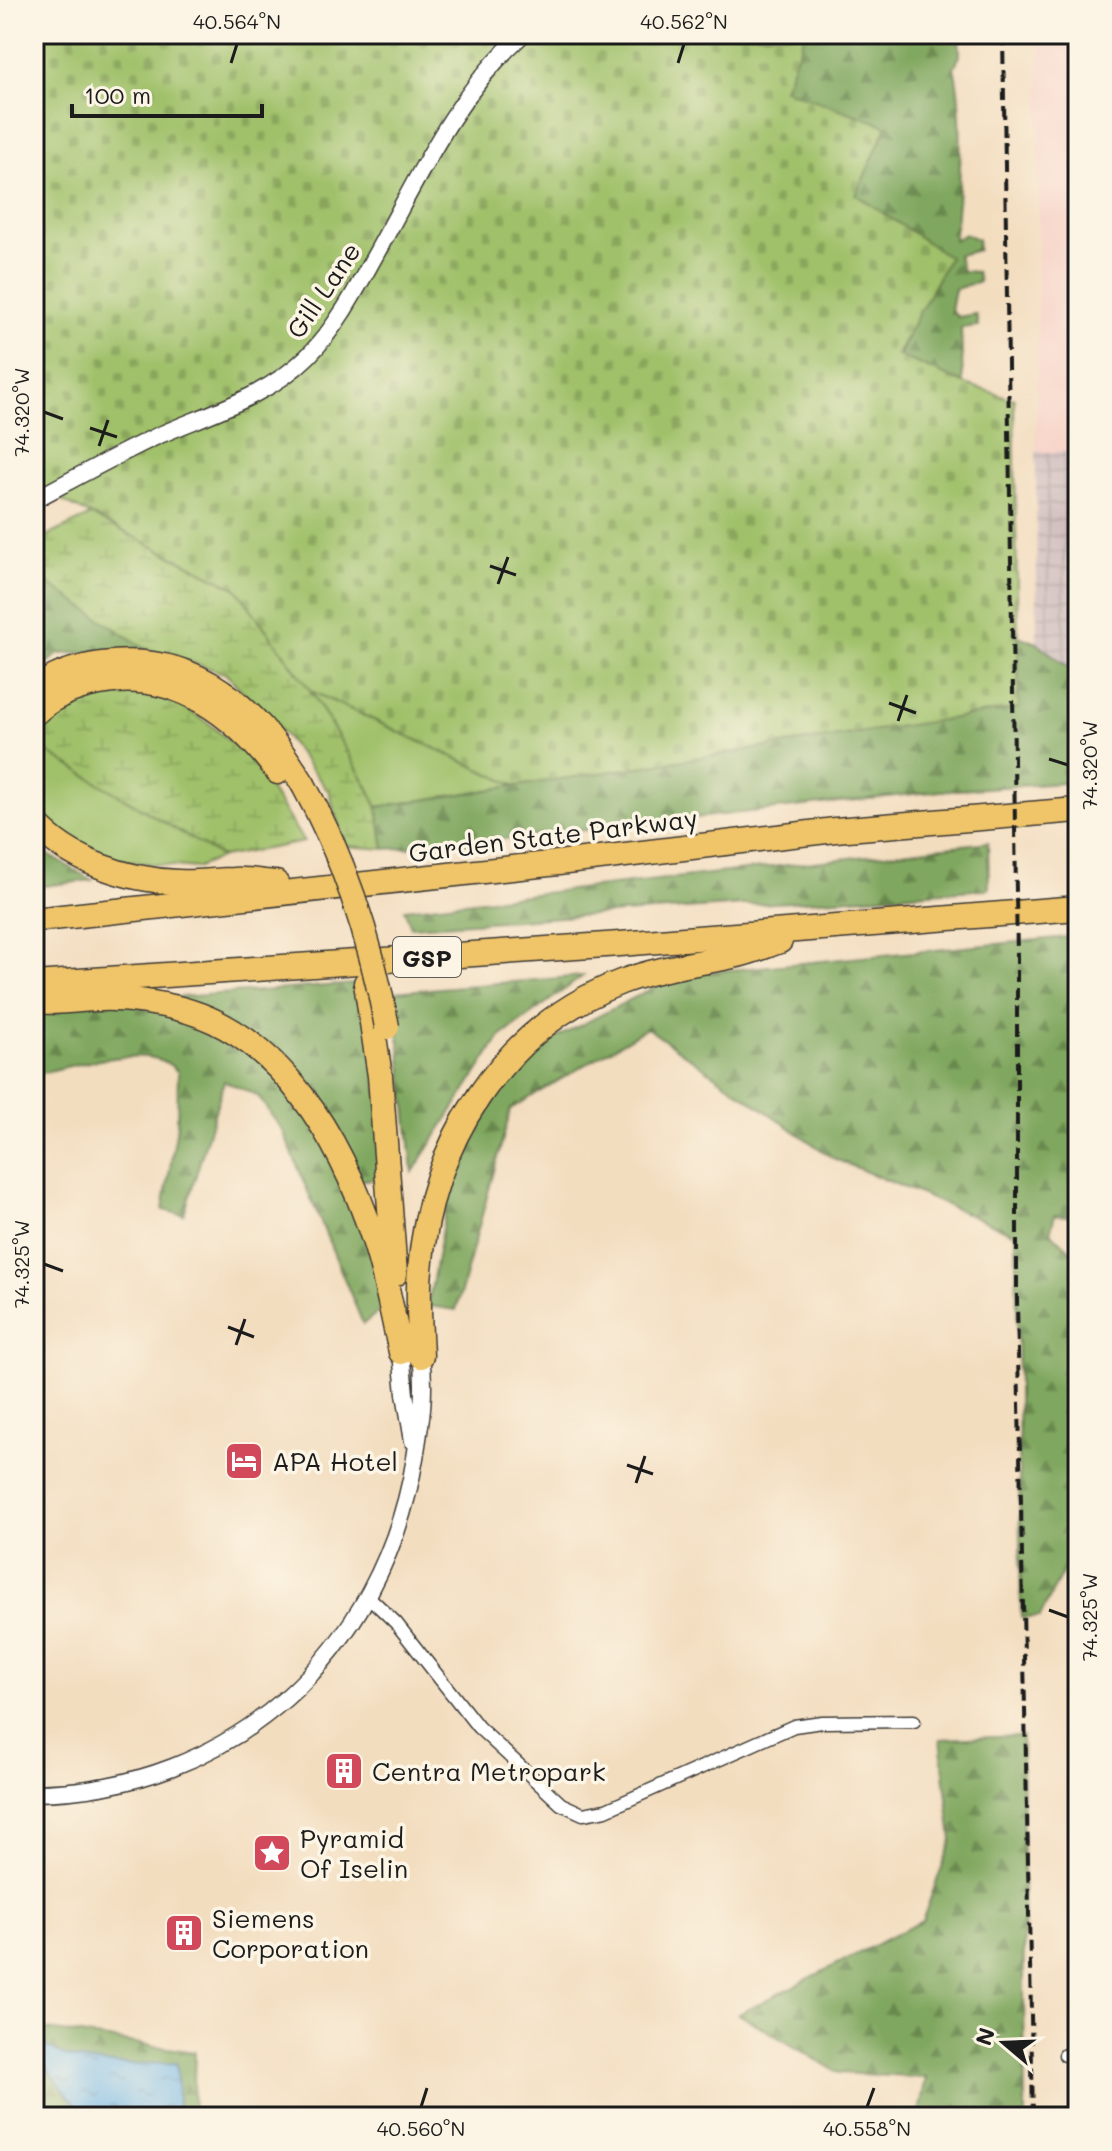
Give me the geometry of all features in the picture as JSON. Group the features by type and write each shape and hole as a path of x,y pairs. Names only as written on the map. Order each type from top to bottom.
{"highway":[{"path":"34,690 72,671 114,662 147,663 189,673 219,688 248,711 274,740 296,785 339,892 381,1027 411,1305 411,1354"},
{"path":"34,714 53,699 96,683 134,680 162,684 198,698 225,716 296,785"},
{"name":"Garden State Parkway","path":"34,920 808,833 1078,810"},
{"path":"34,822 77,856 141,877 179,882 236,879 330,888"},
{"name":"GSP","path":"34,984 1078,908"},
{"path":"411,1354 420,1271 444,1161 477,1095 500,1066 543,1026 591,995 655,971 737,955 820,928"},
{"path":"34,1001 124,999 175,1007 228,1028 270,1058 318,1121 357,1196 411,1354"}],"street":[{"name":"Gill Lane","path":"34,500 148,441 267,388 307,357 355,292 457,108 495,60 523,34"},
{"path":"34,1793 92,1789 136,1780 182,1764 221,1743 274,1707 335,1648 369,1597 399,1527 416,1455 425,1398 411,1354"},
{"path":"369,1597 396,1623 478,1727 561,1804 583,1814 606,1810 794,1726 822,1722 914,1721"}],"shaded area":[{"path":"1040,34 1078,34 1078,452 1036,452"},
{"path":"1036,452 1078,452 1078,675 1037,643"}],"green space":[{"path":"34,34 805,34 784,89 887,126 856,195 949,257 897,355 968,385 1014,399 1019,708 516,786 311,691 236,588 49,494 34,501"},
{"path":"798,34 959,34 960,56 954,67 960,153 954,240 965,234 977,239 978,250 958,255 962,271 977,272 979,282 955,289 951,311 958,317 976,314 978,326 961,328 963,383 895,369 936,262 885,234 778,94"},
{"path":"91,515 236,588 311,691 369,789 377,807 384,849 345,846 329,792 283,733 225,673 146,649 34,574 34,542"},
{"path":"34,574 146,649 58,654 34,676"},
{"path":"1018,636 1037,643 1078,675 1078,782 941,791 438,846 384,849 377,807 1018,708"},
{"path":"152,689 207,722 249,757 304,842 222,857 34,744 34,733 67,702"},
{"path":"311,691 516,786 377,807"},
{"path":"34,744 222,857 196,868 110,860 59,836 34,800"},
{"path":"34,842 45,853 92,880 34,887"},
{"path":"988,842 989,889 411,927 404,909"},
{"path":"1078,936 1078,1217 1055,1215 1050,1232 1078,1256 1078,1541 1040,1617 1021,1618 1016,1234 833,1158 647,1028 511,1109 456,1310 428,1306 454,1163 523,1055 678,975"},
{"path":"583,976 500,1037 413,1172 394,992"},
{"path":"366,983 388,1178 351,1181 390,1303 363,1324 283,1131 257,1095 224,1081 184,1215 163,1210 177,1126 178,1072 175,1069 163,1061 134,1057 99,1060 34,1075 34,1001 180,997"},
{"path":"1022,1736 1025,2117 918,2117 926,2078 839,2073 739,2014 922,1921 952,1840 940,1739"},
{"path":"34,2028 195,2052 193,2117 34,2117"}],"water":[{"path":"39,2040 53,2050 86,2061 105,2064 177,2063 178,2117 84,2115 34,2053"}],"railway":[{"path":"1003,34 1017,958 1017,1301 1033,2117"}],"place":[{"name":"APA Hotel","path":"244,1461"},
{"name":"Centra Metropark","path":"344,1771"},
{"name":"Pyramid Of Iselin","path":"272,1853"},
{"name":"Siemens Corporation","path":"184,1933"}]}
